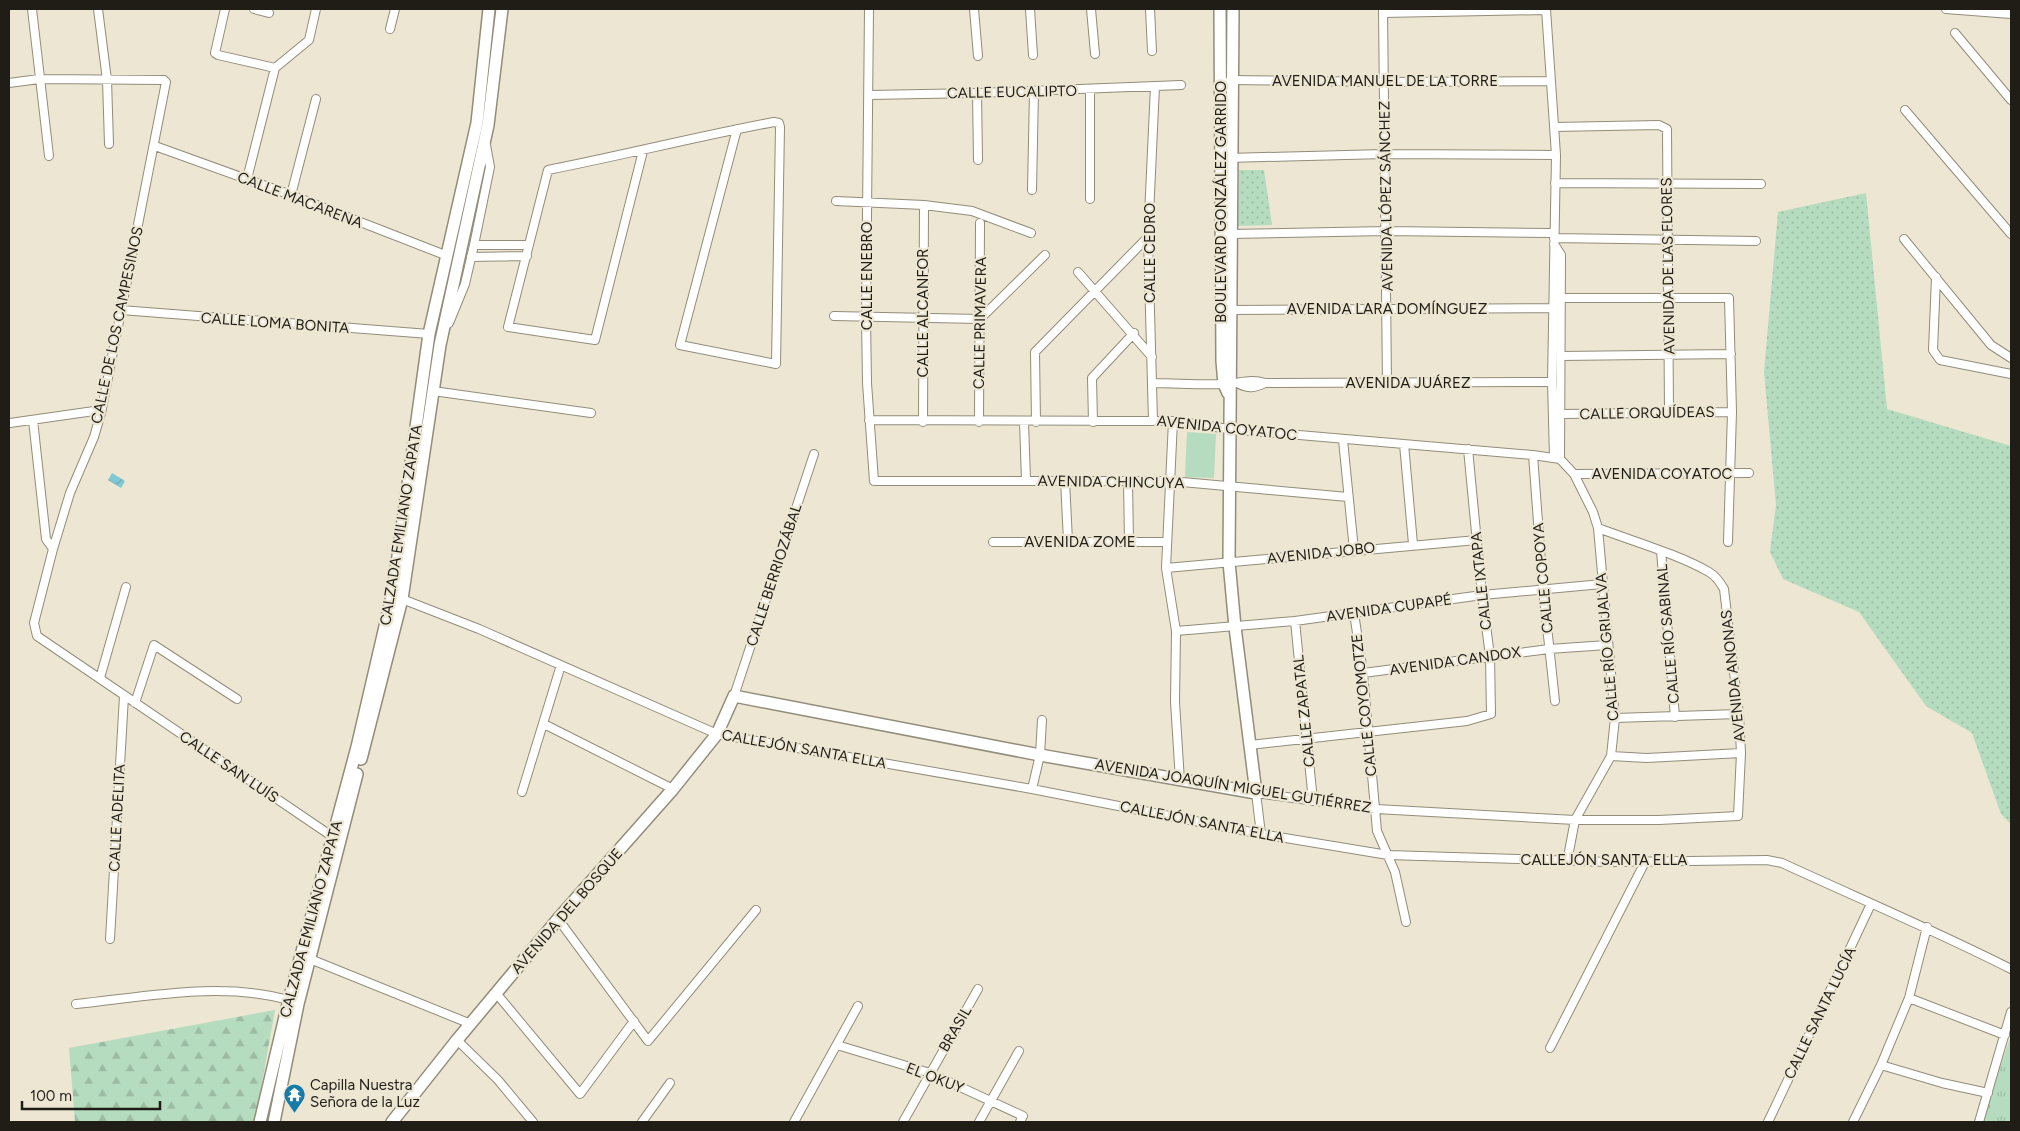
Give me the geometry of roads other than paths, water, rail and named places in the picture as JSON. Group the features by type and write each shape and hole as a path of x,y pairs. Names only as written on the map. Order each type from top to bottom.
{"main road":[{"name":"CALZADA EMILIANO ZAPATA","path":"260,1122 289,1000 331,860 389,636 429,334 445,256 477,123 490,9"},
{"name":"CALZADA EMILIANO ZAPATA","path":"274,1122 298,1004 310,959 331,860 333,837 389,636 402,599 440,345 485,138 502,9"},
{"name":"BOULEVARD GONZÁLEZ GARRIDO","path":"1220,9 1220,80 1226,158 1227,310 1231,387 1229,429 1229,562 1235,627 1256,793"},
{"name":"BOULEVARD GONZÁLEZ GARRIDO","path":"1226,158 1232,80 1232,9"},
{"name":"AVENIDA DEL BOSQUE","path":"392,1122 457,1040 558,919 673,789 717,734 734,696"},
{"name":"AVENIDA JOAQUÍN MIGUEL GUTIÉRREZ","path":"734,696 1040,755 1256,793"}],"street":[{"path":"32,9 49,156"},
{"path":"98,9 108,80 109,144"},
{"path":"225,9 215,53 275,68"},
{"path":"254,9 269,13"},
{"path":"247,179 275,68 309,40 316,9"},
{"path":"390,29 395,9"},
{"name":"CALLE ENEBRO","path":"869,9 866,318 874,481"},
{"path":"974,9 978,56"},
{"path":"1030,9 1033,54"},
{"path":"1092,9 1095,54"},
{"path":"1150,9 1152,51"},
{"path":"1383,11 1546,9 1556,155 1552,382 1557,459"},
{"path":"1946,9 2011,14"},
{"name":"AVENIDA LÓPEZ SÁNCHEZ","path":"1383,11 1387,383"},
{"path":"1955,33 2011,100"},
{"path":"9,83 39,79 108,80"},
{"name":"CALLE DE LOS CAMPESINOS","path":"108,80 166,81 155,146 100,413 94,437 70,493 52,549 34,623 37,636 124,696"},
{"name":"AVENIDA MANUEL DE LA TORRE","path":"1220,80 1550,81"},
{"name":"CALLE EUCALIPTO","path":"869,94 1090,90 1181,85"},
{"name":"CALLE CEDRO","path":"1153,421 1148,237 1155,86"},
{"path":"1090,90 1090,199"},
{"path":"1032,190 1034,91"},
{"path":"977,93 978,160"},
{"path":"291,195 316,99"},
{"path":"1904,110 2011,234"},
{"path":"643,151 595,340 508,327 548,170 643,151 737,129 774,122 779,123 780,127 776,364 680,345 737,129"},
{"name":"AVENIDA DE LAS FLORES","path":"1554,128 1660,125 1667,129 1669,412"},
{"path":"440,345 465,284 474,245 490,167 485,138"},
{"name":"CALLE MACARENA","path":"155,146 291,195 445,256"},
{"path":"1226,158 1384,154 1556,155"},
{"path":"1555,182 1761,184"},
{"path":"836,201 924,205 972,211 1031,233"},
{"name":"CALLE ALCANFOR","path":"923,422 924,205"},
{"name":"CALLE PRIMAVERA","path":"979,422 980,223"},
{"path":"1227,234 1386,231 1554,239 1756,241"},
{"path":"1036,422 1035,352 1148,237"},
{"path":"1554,239 1561,256 1562,414 1557,459"},
{"path":"1904,239 1991,345 2011,358"},
{"path":"474,245 529,245"},
{"path":"834,316 980,319 1045,255"},
{"path":"471,257 526,256"},
{"path":"1078,272 1134,333 1152,357"},
{"path":"1936,278 1933,350 1936,356 1940,360 2011,374"},
{"path":"1561,298 1730,298 1732,474 1728,542"},
{"name":"AVENIDA LARA DOMÍNGUEZ","path":"1227,310 1553,308"},
{"name":"CALLE LOMA BONITA","path":"121,310 429,334"},
{"path":"1093,422 1092,378 1134,333"},
{"path":"1561,356 1731,354"},
{"name":"AVENIDA JUÁREZ","path":"1152,383 1255,388 1265,383 1552,382"},
{"path":"433,391 590,413"},
{"path":"10,423 94,411 100,413"},
{"name":"CALLE ORQUÍDEAS","path":"1562,414 1732,412"},
{"path":"32,420 46,539 52,549"},
{"name":"AVENIDA COYATOC","path":"870,420 923,422 1174,421 1229,429 1468,449 1557,459"},
{"path":"1174,421 1166,568 1176,631 1175,702 1180,781"},
{"path":"1024,422 1026,480"},
{"path":"1344,440 1354,550"},
{"path":"1404,444 1413,544"},
{"name":"CALLE IXTAPA","path":"1368,733 1467,720 1491,714 1490,656 1482,595 1468,449"},
{"name":"CALLE BERRIOZÁBAL","path":"734,696 814,454"},
{"name":"CALLE COPOYA","path":"1533,455 1555,701"},
{"name":"CALLE RÍO GRIJALVA","path":"1557,459 1574,474 1593,512 1598,528 1615,718 1611,756 1575,820 1567,862"},
{"name":"AVENIDA COYATOC","path":"1574,474 1749,474"},
{"path":"1065,480 1068,541"},
{"name":"AVENIDA CHINCUYA","path":"874,481 1065,480 1171,482 1348,497"},
{"path":"1128,481 1129,542"},
{"path":"1598,528 1661,551"},
{"name":"AVENIDA JOBO","path":"1166,568 1413,544 1477,540"},
{"name":"AVENIDA ZOME","path":"992,542 1167,542"},
{"name":"AVENIDA ANONAS","path":"1661,551 1710,572 1719,580 1724,590 1739,714 1741,752 1738,816"},
{"name":"CALLE RÍO SABINAL","path":"1661,551 1675,717"},
{"name":"AVENIDA CUPAPÉ","path":"1176,631 1295,621 1482,595 1602,584"},
{"path":"100,678 126,587"},
{"name":"CALLEJÓN SANTA ELLA","path":"402,599 561,665 717,734 1032,789 1261,834 1388,855 1567,862 1767,860 1782,863 1871,904 1928,927 2011,969"},
{"name":"CALLE COYOMOTZE","path":"1354,613 1363,674 1377,831 1395,872 1406,922"},
{"name":"CALLE ZAPATAL","path":"1295,621 1313,801"},
{"name":"AVENIDA CANDOX","path":"1363,674 1490,656 1607,645"},
{"path":"135,703 154,646 237,699"},
{"path":"522,792 561,665"},
{"name":"CALLE SAN LUÍS","path":"124,696 333,837"},
{"name":"CALLE ADELITA","path":"110,939 124,696"},
{"path":"1615,718 1739,714"},
{"path":"1032,789 1040,755 1042,720"},
{"path":"544,724 673,789"},
{"path":"1250,746 1368,733"},
{"path":"1611,756 1647,758 1741,752"},
{"name":"AVENIDA JOAQUÍN MIGUEL GUTIÉRREZ","path":"1256,793 1376,809 1575,820 1660,820 1738,816"},
{"name":"BOULEVARD GONZÁLEZ GARRIDO","path":"1256,793 1261,834"},
{"path":"1550,1048 1645,862"},
{"name":"CALLE SANTA LUCÍA","path":"1768,1122 1871,904"},
{"path":"558,919 648,1041 756,910"},
{"path":"1853,1122 1881,1064 1909,998 1928,927"},
{"path":"310,959 471,1024"},
{"name":"BRASIL","path":"903,1122 978,989"},
{"path":"76,1004 216,992 250,992 289,1000"},
{"path":"496,993 580,1094 634,1021"},
{"path":"1909,998 2004,1035"},
{"path":"794,1122 858,1006"},
{"path":"1979,1122 2011,1012"},
{"path":"457,1040 498,1080 533,1122"},
{"name":"EL OKUY","path":"837,1045 930,1073 1023,1116 1020,1122"},
{"path":"979,1122 1019,1051"},
{"path":"1881,1064 1942,1083 1988,1093"},
{"path":"642,1122 670,1083"}],"water":[{"path":"112,473 125,481 121,488 108,480"}],"place":[{"name":"Capilla Nuestra Señora de la Luz","path":"294,1113"}]}
